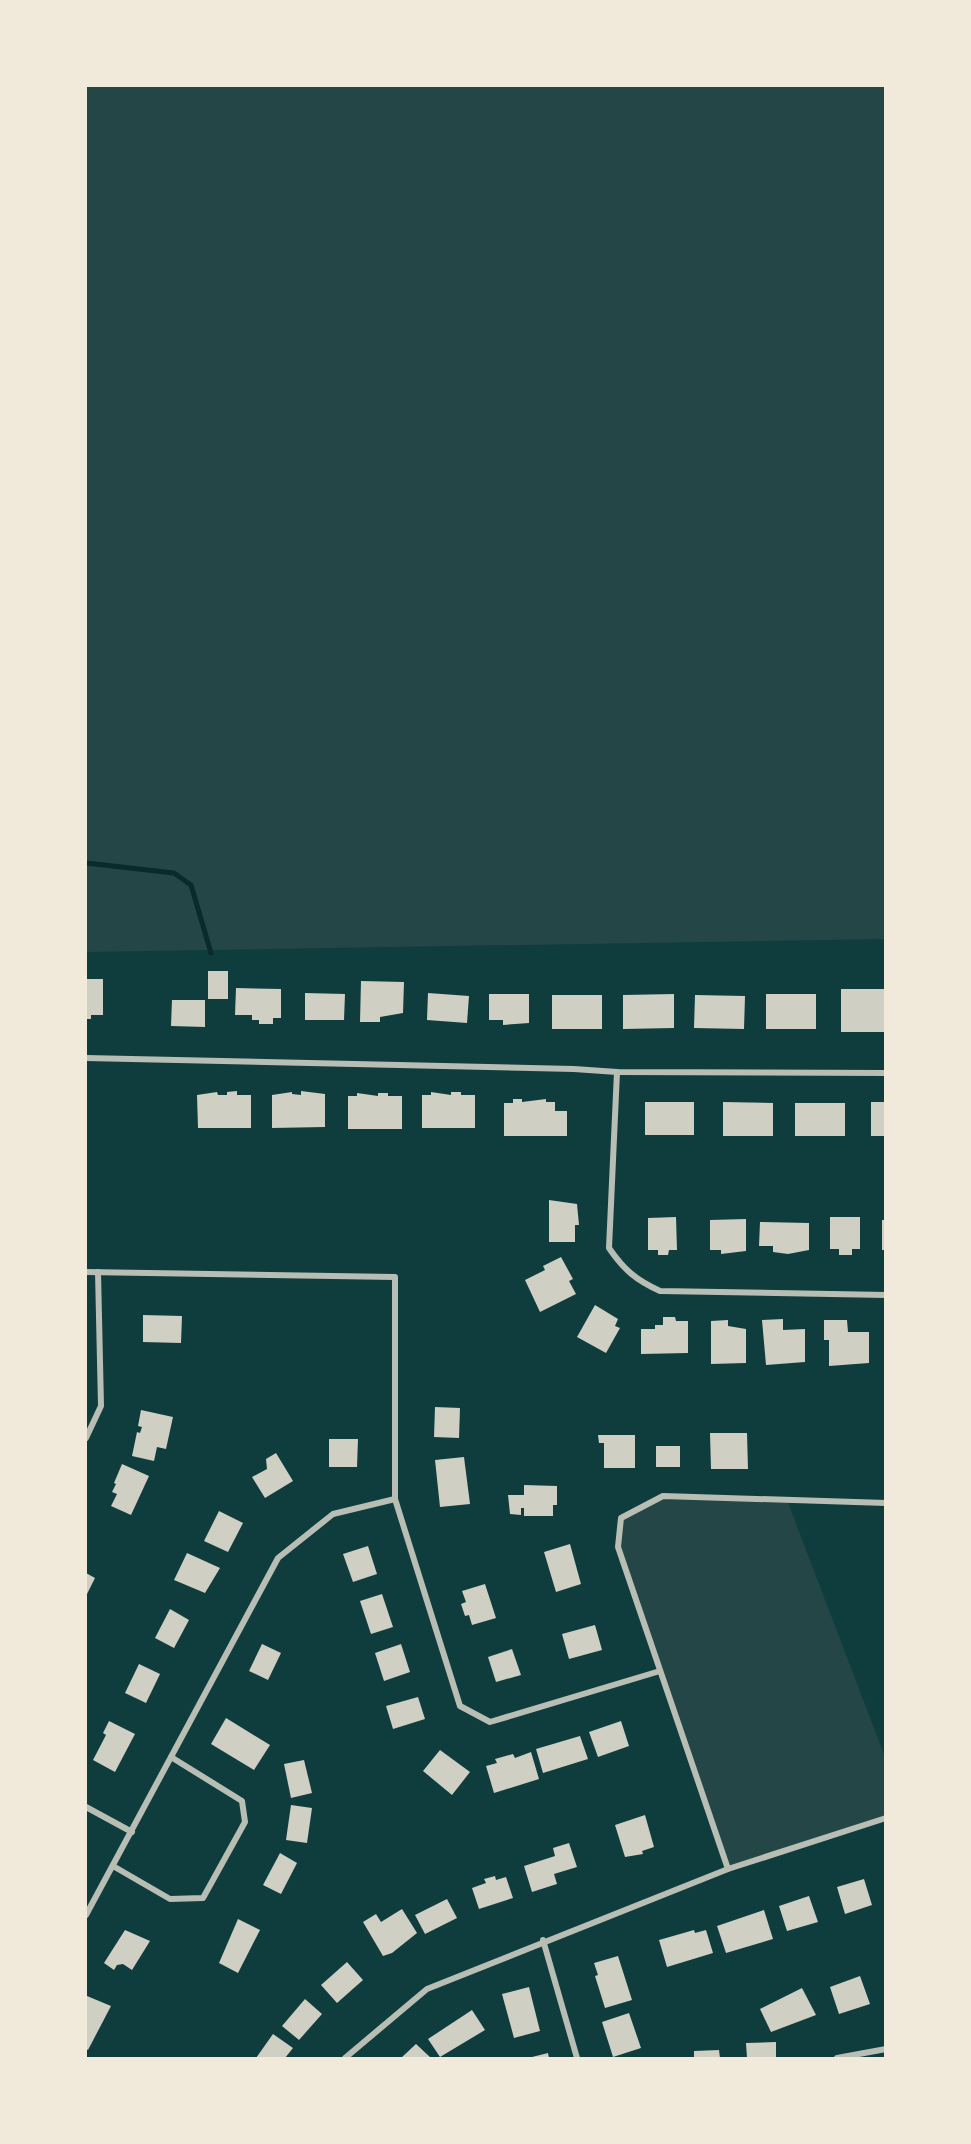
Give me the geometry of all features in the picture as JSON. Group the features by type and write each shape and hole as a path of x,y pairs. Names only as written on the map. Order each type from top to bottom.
{"street":[{"path":"86,1058 574,1069 617,1072 885,1073"},
{"path":"617,1072 609,1248 624,1270 638,1281 660,1291 885,1295"},
{"path":"86,1272 395,1277 394,1499 460,1706 490,1722 660,1671"},
{"path":"86,1438 101,1406 98,1272"},
{"path":"728,1869 618,1547 621,1518 663,1497 885,1503"},
{"path":"86,1916 278,1558 333,1514 394,1499"},
{"path":"113,1866 170,1899 203,1898 245,1822 242,1801 171,1757"},
{"path":"86,1807 132,1832"},
{"path":"345,2058 427,1989 543,1940 728,1869 885,1818"},
{"path":"543,1940 577,2058"},
{"path":"837,2058 885,2049"}],"shaded area":[{"path":"86,86 885,86 885,939 86,952"},
{"path":"663,1496 787,1500 885,1757 885,1819 728,1869 618,1547 621,1518"}],"building":[{"path":"208,971 228,971 228,999 208,999"},
{"path":"86,979 103,979 103,1015 91,1015 91,1019 86,1019"},
{"path":"361,981 404,982 403,1013 380,1017 380,1022 360,1022"},
{"path":"236,988 281,989 281,1018 273,1018 273,1024 259,1024 259,1020 252,1020 252,1015 235,1015"},
{"path":"841,989 886,989 886,1032 841,1032"},
{"path":"305,993 345,994 344,1020 305,1020"},
{"path":"428,993 469,996 467,1023 427,1020"},
{"path":"489,994 529,994 529,1023 503,1025 503,1020 489,1020"},
{"path":"674,994 674,1028 623,1029 623,995"},
{"path":"766,994 816,994 816,1029 766,1029"},
{"path":"552,995 602,995 602,1029 552,1029"},
{"path":"695,995 745,996 744,1029 694,1028"},
{"path":"172,1000 205,1000 205,1027 171,1026"},
{"path":"237,1091 237,1095 251,1095 251,1128 198,1128 197,1095 217,1092 218,1095 227,1095 227,1092"},
{"path":"301,1091 325,1094 325,1127 272,1128 272,1095 292,1092 292,1094 301,1095"},
{"path":"431,1092 451,1095 451,1092 461,1092 461,1095 475,1095 475,1128 422,1128 422,1095 431,1095"},
{"path":"357,1093 378,1096 378,1093 388,1093 388,1096 402,1096 402,1129 348,1129 348,1096 357,1096"},
{"path":"513,1099 522,1099 522,1102 546,1099 546,1102 555,1102 555,1111 567,1111 567,1136 504,1136 504,1103 513,1103"},
{"path":"645,1102 694,1102 694,1135 645,1135"},
{"path":"723,1102 773,1103 773,1136 723,1136"},
{"path":"871,1102 886,1102 886,1136 871,1136"},
{"path":"795,1103 845,1103 845,1136 795,1136"},
{"path":"549,1200 577,1204 579,1225 575,1225 575,1242 549,1242"},
{"path":"676,1217 677,1250 669,1250 668,1255 658,1255 658,1250 648,1250 648,1218"},
{"path":"830,1217 860,1217 860,1249 852,1249 852,1255 839,1255 839,1249 830,1249"},
{"path":"746,1219 746,1251 721,1254 721,1250 710,1250 710,1220"},
{"path":"882,1220 886,1220 886,1250 882,1250"},
{"path":"760,1222 809,1223 809,1250 788,1254 773,1252 773,1246 759,1246"},
{"path":"561,1257 573,1279 569,1281 576,1294 540,1312 525,1280 545,1270 543,1266"},
{"path":"595,1305 618,1319 615,1326 620,1328 606,1353 577,1337"},
{"path":"143,1315 182,1316 181,1343 143,1342"},
{"path":"663,1317 675,1317 676,1321 688,1321 688,1353 641,1354 641,1329 655,1329 655,1325 663,1325"},
{"path":"783,1319 783,1330 805,1329 805,1362 766,1365 762,1320"},
{"path":"728,1320 728,1326 746,1329 746,1363 711,1364 711,1321"},
{"path":"824,1320 847,1320 848,1332 869,1332 869,1363 829,1366 829,1340 824,1340"},
{"path":"435,1407 460,1408 459,1438 434,1437"},
{"path":"141,1410 173,1417 166,1449 157,1447 154,1461 132,1456 137,1432 140,1433 142,1427 138,1426"},
{"path":"710,1433 747,1433 748,1469 711,1469"},
{"path":"598,1435 635,1435 635,1468 604,1468 604,1443 599,1443"},
{"path":"329,1439 358,1439 357,1467 329,1467"},
{"path":"656,1446 680,1446 680,1467 656,1467"},
{"path":"276,1453 293,1481 265,1498 252,1477 267,1469 266,1459"},
{"path":"464,1457 470,1504 440,1507 435,1460"},
{"path":"122,1464 149,1476 131,1515 111,1506 117,1494 112,1492 116,1484 114,1483"},
{"path":"524,1485 557,1486 557,1505 553,1505 553,1516 524,1516 524,1508 521,1508 521,1515 510,1514 508,1495 524,1495"},
{"path":"219,1511 243,1523 228,1552 204,1541"},
{"path":"570,1544 581,1584 556,1592 544,1552"},
{"path":"368,1546 377,1574 353,1582 343,1554"},
{"path":"187,1553 220,1568 205,1593 174,1580"},
{"path":"86,1573 95,1578 86,1596"},
{"path":"485,1584 496,1618 472,1625 469,1615 465,1616 461,1604 466,1602 462,1591"},
{"path":"382,1594 393,1627 371,1634 360,1601"},
{"path":"170,1609 189,1620 174,1648 155,1638"},
{"path":"595,1625 602,1650 569,1659 562,1634"},
{"path":"262,1644 281,1653 268,1680 249,1671"},
{"path":"401,1644 410,1672 384,1681 375,1653"},
{"path":"512,1649 521,1675 496,1682 488,1657"},
{"path":"139,1664 160,1674 146,1703 125,1693"},
{"path":"418,1697 425,1719 393,1729 386,1706"},
{"path":"226,1718 270,1745 254,1770 211,1744"},
{"path":"109,1721 135,1734 115,1772 93,1760 106,1735 103,1733"},
{"path":"621,1721 629,1746 598,1757 589,1732"},
{"path":"580,1736 588,1759 543,1773 536,1749"},
{"path":"440,1750 470,1772 452,1795 423,1771"},
{"path":"531,1752 539,1779 494,1793 486,1766 497,1763 495,1759 513,1754 515,1758"},
{"path":"304,1760 312,1793 291,1798 284,1764"},
{"path":"291,1805 312,1808 307,1843 286,1840"},
{"path":"645,1815 654,1847 642,1851 643,1854 625,1857 615,1825"},
{"path":"569,1843 577,1867 554,1874 557,1884 532,1892 524,1866 555,1856 553,1848"},
{"path":"280,1853 297,1863 281,1894 263,1885"},
{"path":"495,1876 496,1880 506,1877 513,1898 479,1909 472,1888 486,1883 484,1879"},
{"path":"864,1879 872,1905 845,1914 837,1887"},
{"path":"809,1896 818,1922 787,1931 779,1906"},
{"path":"447,1899 457,1918 425,1934 415,1915"},
{"path":"402,1909 417,1933 392,1953 383,1956 363,1922 376,1914 381,1922"},
{"path":"764,1910 773,1939 726,1953 717,1926"},
{"path":"238,1919 260,1930 238,1973 219,1963"},
{"path":"125,1930 150,1941 132,1970 123,1964 117,1965 114,1970 104,1963"},
{"path":"694,1930 695,1933 706,1930 713,1953 667,1967 659,1940"},
{"path":"618,1956 632,2000 605,2008 595,1976 598,1975 594,1963"},
{"path":"347,1962 363,1980 337,2003 321,1985"},
{"path":"860,1976 870,2004 839,2014 830,1987"},
{"path":"529,1987 540,2031 514,2038 502,1994"},
{"path":"802,1988 816,2015 771,2032 760,2009"},
{"path":"87,1996 111,2006 88,2050 86,2049"},
{"path":"305,1999 322,2014 299,2040 282,2026"},
{"path":"472,2010 485,2030 440,2057 428,2039"},
{"path":"629,2013 641,2048 613,2057 602,2022"},
{"path":"273,2034 293,2048 285,2058 256,2058"},
{"path":"776,2042 776,2058 747,2058 746,2043"},
{"path":"416,2044 431,2058 401,2058"},
{"path":"719,2050 720,2058 694,2058 694,2051"},
{"path":"548,2053 549,2058 528,2058"}],"waterway":[{"path":"86,863 174,873 191,885 211,953"}]}
